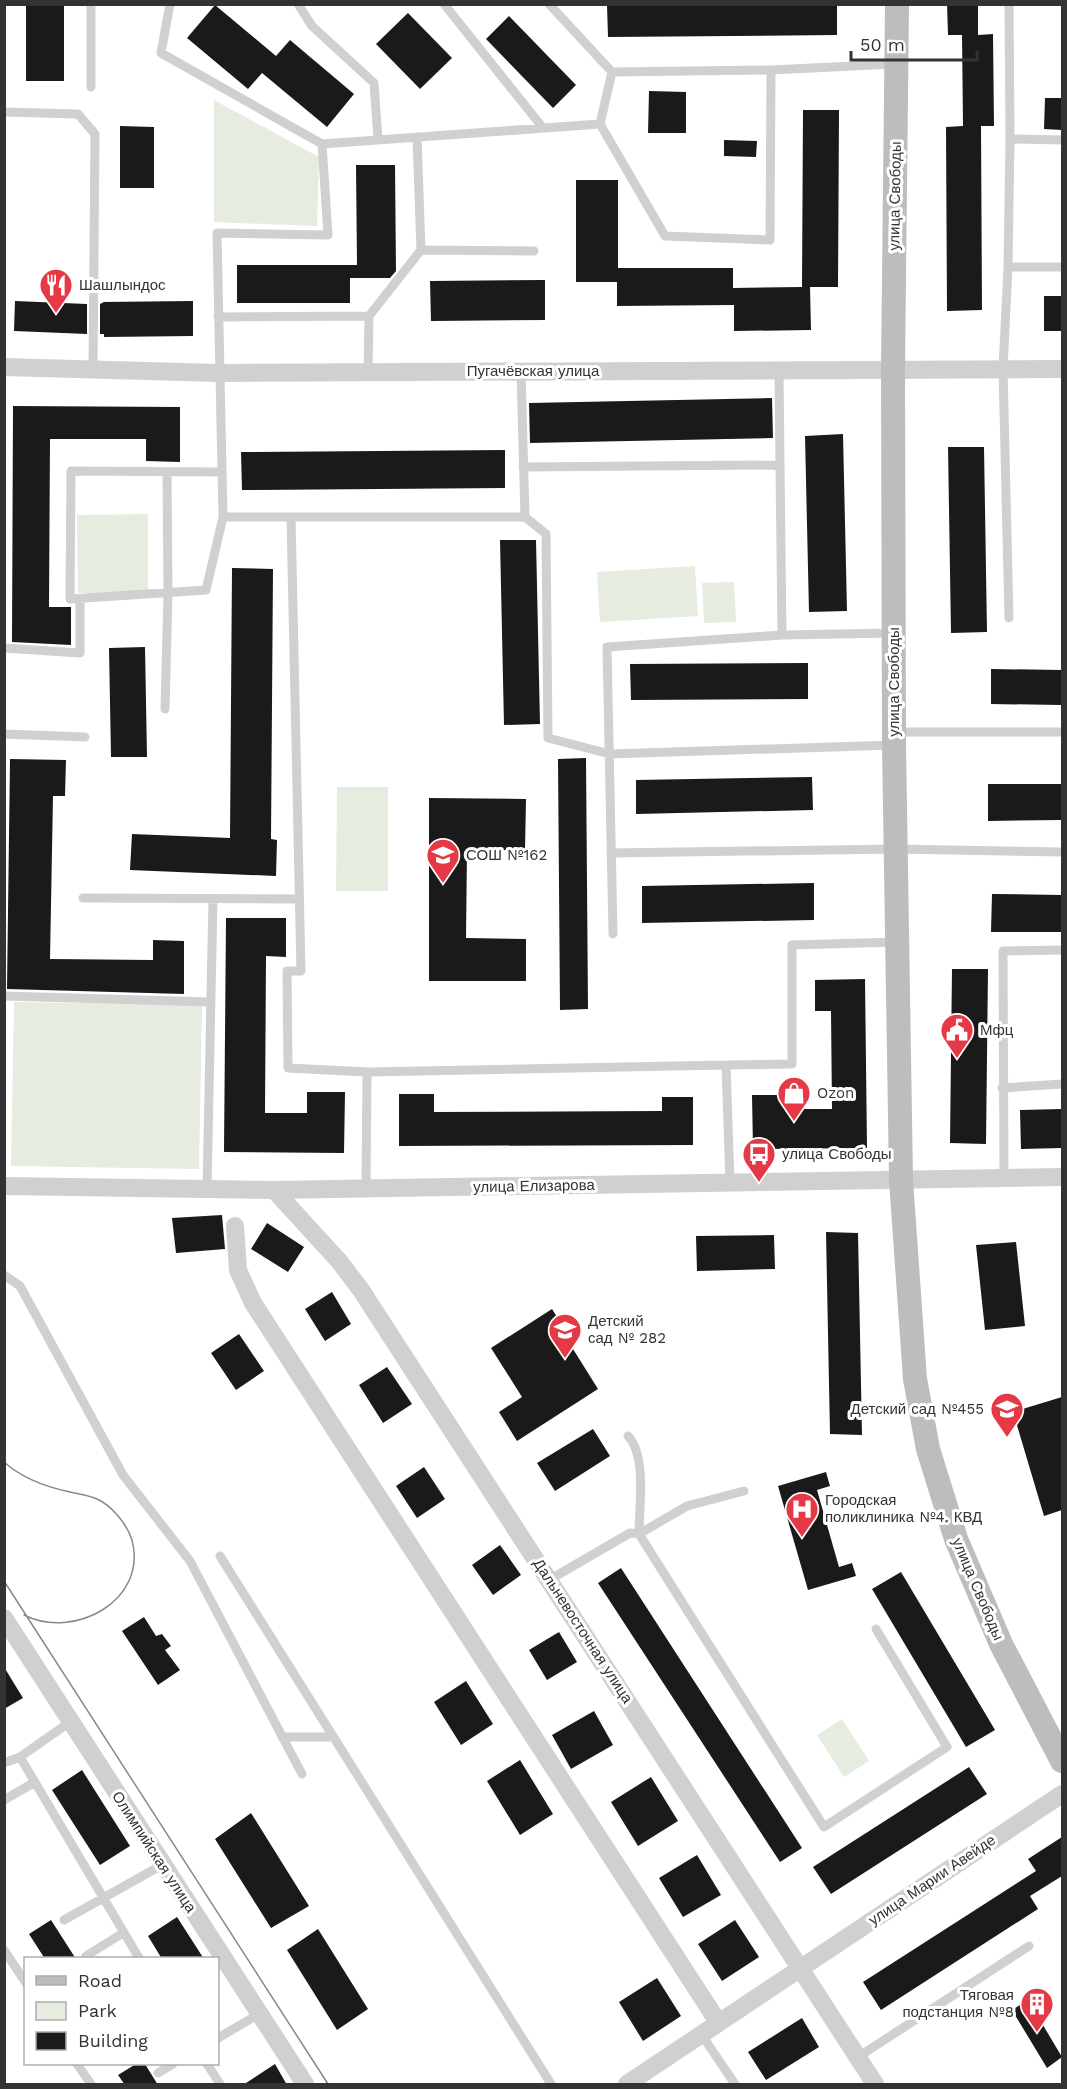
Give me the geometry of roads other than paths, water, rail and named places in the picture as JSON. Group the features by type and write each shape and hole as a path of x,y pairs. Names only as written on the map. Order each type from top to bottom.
{"street":[{"name":"улица Свободы","path":"897,4 892,369 894,738 901,1180 915,1379 928,1449 956,1539 1000,1644 1062,1761"},
{"name":"Пугачёвская улица","path":"4,367 218,373 1062,369"},
{"name":"улица Елизарова","path":"4,1185 274,1190 901,1180 1004,1176 1062,1177"},
{"name":"Дальневосточная улица","path":"274,1190 339,1261 361,1290 801,1967 875,2085"},
{"path":"235,1226 238,1270 253,1303 718,2022"},
{"name":"Олимпийская улица","path":"4,1618 305,2085"},
{"name":"улица Марии Авейде","path":"627,2085 1062,1794"}],"lane":[{"path":"91,4 91,87"},
{"path":"170,4 161,53 322,144 600,124"},
{"path":"298,4 312,26 374,83 378,140"},
{"path":"444,4 543,128"},
{"path":"549,4 612,72 771,70 897,64"},
{"path":"1009,4 1008,267 1003,369 1009,618"},
{"path":"612,72 600,124 665,236 770,240 771,70"},
{"path":"4,112 78,114 94,134 93,370"},
{"path":"368,372 369,316 421,250 417,137"},
{"path":"1010,139 1062,140"},
{"path":"221,472 71,471 70,599 206,590 223,517 218,373 217,233 328,235 322,144"},
{"path":"421,250 534,251"},
{"path":"1008,267 1062,267"},
{"path":"218,317 369,316"},
{"path":"779,370 782,635"},
{"path":"521,371 525,517"},
{"path":"523,467 780,465"},
{"path":"165,709 168,593 167,472"},
{"path":"223,517 525,517 546,534 548,738 610,754 894,738 1062,732"},
{"path":"291,517 301,970 287,971 288,1068 367,1072 792,1064 792,945 897,942"},
{"path":"4,648 80,652 80,599"},
{"path":"613,934 607,647 782,635 894,633"},
{"path":"4,735 85,736"},
{"path":"611,853 896,849 1062,852"},
{"path":"83,898 299,899"},
{"path":"207,1189 213,899"},
{"path":"1004,1176 1003,951 1062,950"},
{"path":"4,996 211,1002"},
{"path":"726,1065 730,1183"},
{"path":"366,1189 367,1072"},
{"path":"1002,1088 1062,1084"},
{"path":"4,1275 20,1286 123,1475 190,1561 302,1774"},
{"path":"628,1436 637,1447 639,1461 639,1534 824,1827 947,1747 876,1629"},
{"path":"549,1580 630,1533 639,1534 687,1506 744,1491"},
{"path":"220,1556 550,2085"},
{"path":"4,1763 20,1757 70,1722"},
{"path":"282,1737 333,1737"},
{"path":"20,1757 138,1957"},
{"path":"4,1800 35,1782"},
{"path":"64,1920 162,1865"},
{"path":"86,1956 123,1934"},
{"path":"858,2057 1029,1946"},
{"path":"4,1950 24,1980"},
{"path":"219,2037 258,2014"},
{"path":"701,2034 735,2085"},
{"path":"78,2065 91,2085"},
{"path":"158,2073 171,2065"},
{"path":"208,2065 220,2085"}],"tram line":[{"path":"4,1462 35,1482 91,1496 102,1502 113,1510 132,1540 134,1562 129,1581 118,1597 103,1610 84,1618 64,1622 44,1621 24,1615"},
{"path":"4,1581 328,2084"}],"place":[{"name":"Шашлындос","path":"56,314"},
{"name":"СОШ №162","path":"443,884"},
{"name":"Мфц","path":"957,1059"},
{"name":"Ozon","path":"794,1122"},
{"name":"улица Свободы","path":"759,1183"},
{"name":"Детский сад № 282","path":"565,1359"},
{"name":"Детский сад №455","path":"1007,1438"},
{"name":"Городская поликлиника №4. КВД","path":"802,1538"},
{"name":"Тяговая подстанция №8","path":"1037,2033"}]}
